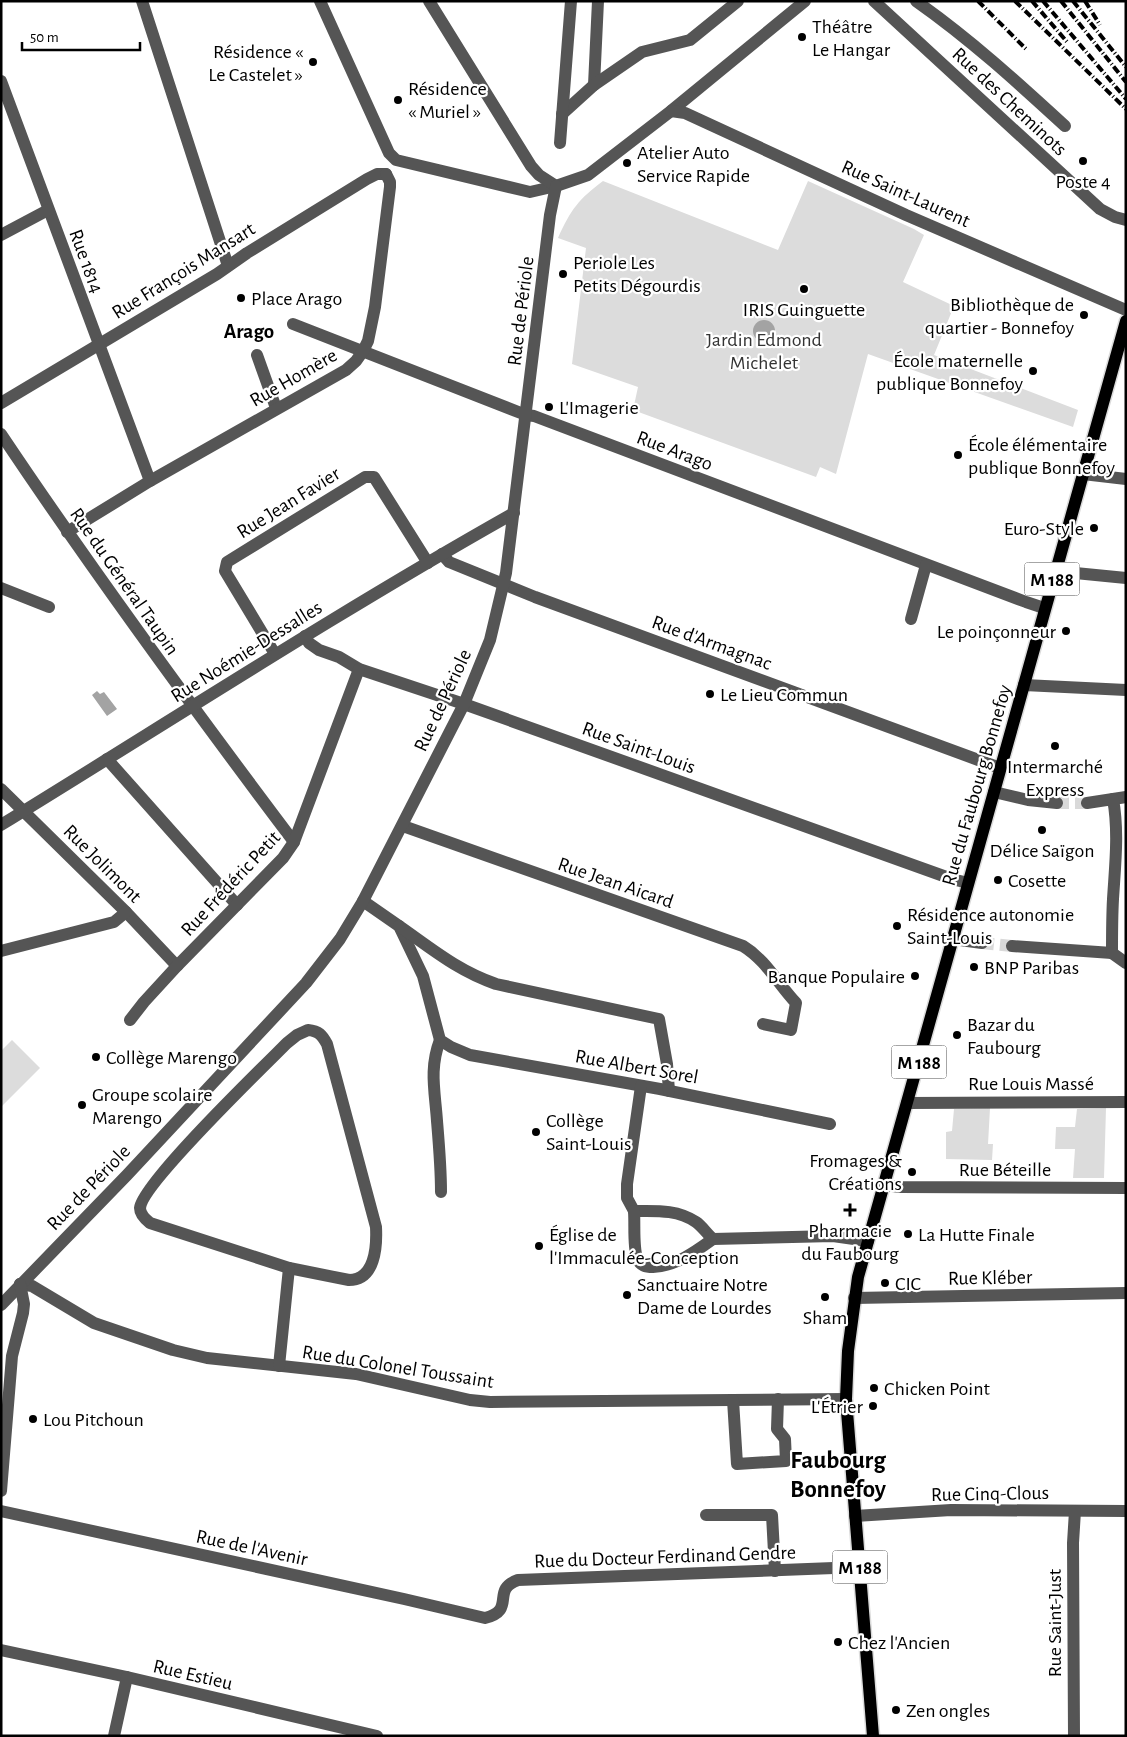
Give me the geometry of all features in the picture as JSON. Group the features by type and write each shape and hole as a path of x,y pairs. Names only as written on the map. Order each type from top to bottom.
{"main road":[{"name":"Rue du Faubourg Bonnefoy","path":"873,1736 846,1399 848,1352 854,1298 883,1185 1126,321"}],"street":[{"path":"142,1 228,266"},
{"path":"320,1 389,152 396,160 530,192 556,186 588,174 806,1"},
{"path":"429,1 531,166 539,175 556,186"},
{"path":"560,143 571,1"},
{"path":"594,86 598,1"},
{"path":"562,114 594,86 642,52 690,40 738,1"},
{"name":"Rue des Cheminots","path":"874,1 1100,209 1114,217 1126,220"},
{"path":"916,1 1006,71 1065,126"},
{"name":"Rue 1814","path":"1,81 150,482"},
{"name":"Rue Saint-Laurent","path":"671,110 685,113 915,219 1126,310"},
{"path":"386,174 396,160"},
{"name":"Rue François Mansart","path":"1,403 218,274 367,179 377,174 386,174"},
{"name":"Rue Homère","path":"67,532 276,408 346,370 356,361 368,341 375,308 390,187 386,174"},
{"name":"Rue de Périole","path":"1,1305 127,1175 306,983 335,946 363,900 403,826 464,704 490,640 503,585 514,513 550,215 556,186"},
{"path":"1,235 48,210"},
{"name":"Rue Arago","path":"294,324 526,415 553,423 1044,608"},
{"path":"258,355 276,408"},
{"name":"Rue du Général Taupin","path":"1,434 67,532 192,708 294,842"},
{"path":"1083,474 1126,479"},
{"name":"Rue Jean Favier","path":"275,654 224,571 227,562 365,477 374,477 428,563"},
{"name":"Rue Noémie-Dessalles","path":"1,825 192,708 275,654 514,513"},
{"name":"Rue d'Armagnac","path":"442,554 448,562 497,580 503,585 1000,768"},
{"path":"911,619 926,565"},
{"path":"1055,571 1126,578"},
{"path":"1,588 48,607"},
{"name":"Rue Saint-Louis","path":"305,636 309,643 319,650 348,661 359,669 464,704 944,877 968,883"},
{"name":"Rue Frédéric Petit","path":"130,1020 177,966 283,858 294,842 304,821 359,669"},
{"path":"1024,685 1126,690"},
{"path":"108,759 237,905"},
{"name":"Rue Jolimont","path":"1,789 126,912 177,966"},
{"path":"994,792 1028,800 1057,803"},
{"path":"1087,803 1126,798"},
{"path":"1112,953 1116,872 1113,800"},
{"name":"Rue Jean Aicard","path":"403,826 743,946 762,961 796,1003 791,1030 763,1024"},
{"path":"363,900 456,967 475,976 496,984 659,1019 667,1064 669,1091"},
{"path":"1,951 114,922 126,912"},
{"path":"399,926 422,976 440,1040 434,1055 433,1075 441,1159 441,1192"},
{"path":"1112,931 1126,931"},
{"path":"953,939 982,942"},
{"path":"1012,946 1112,953 1126,963"},
{"path":"308,1030 322,1034 327,1044 376,1228 376,1240 371,1266 358,1280 349,1280 289,1268 150,1223 143,1217 140,1208 144,1196 163,1172 287,1043 297,1035 308,1030"},
{"name":"Rue Albert Sorel","path":"440,1040 470,1055 669,1091 830,1124"},
{"path":"641,1086 627,1184 627,1198 634,1211 636,1252 638,1260 642,1265 648,1267 668,1264 685,1258 713,1239 833,1236 868,1241"},
{"name":"Rue Louis Massé","path":"907,1104 1126,1102"},
{"name":"Rue Béteille","path":"883,1185 902,1187 1126,1188"},
{"path":"634,1211 665,1211 680,1214 696,1222 713,1239"},
{"path":"279,1366 289,1268"},
{"path":"1,1491 12,1356 24,1304 20,1284"},
{"name":"Rue du Colonel Toussaint","path":"20,1284 32,1286 94,1323 130,1337 173,1350 207,1358 356,1374 470,1400 490,1402 846,1399"},
{"name":"Rue Kléber","path":"854,1298 1126,1293"},
{"path":"733,1400 737,1464 786,1461 785,1439 777,1429 778,1400"},
{"name":"Rue Cinq-Clous","path":"855,1516 951,1510 1126,1511"},
{"name":"Rue de l'Avenir","path":"1,1511 485,1618 495,1616"},
{"name":"Rue Saint-Just","path":"1074,1736 1073,1543 1075,1511"},
{"path":"706,1515 772,1515 775,1571"},
{"name":"Rue du Docteur Ferdinand Gendre","path":"495,1616 501,1610 505,1589 510,1583 518,1580 860,1568"},
{"name":"Rue Estieu","path":"1,1650 377,1736"},
{"path":"114,1736 127,1678"}],"green space":[{"name":"Jardin Edmond Michelet","path":"603,181 778,250 808,181 914,229 924,235 903,282 954,306 934,355 1078,410 1073,427 868,354 836,474 820,467 816,477 633,410 638,387 572,364 586,248 558,238 576,205"},
{"path":"12,1040 40,1068 1,1107 1,1051"},
{"path":"990,1108 988,1144 993,1144 992,1160 946,1159 946,1132 952,1131 954,1109"},
{"path":"1106,1108 1104,1178 1073,1178 1075,1149 1055,1149 1056,1127 1075,1127 1077,1109"}],"shaded area":[{"path":"764,320 772,323 775,331 772,339 764,342 756,339 753,331 756,323"},
{"path":"97,691 100,694 104,692 117,709 107,716 92,695"}],"tunnel":[{"path":"1057,803 1087,803"},
{"path":"982,943 1012,946"}],"railway":[{"path":"978,1 1026,49"},
{"path":"1015,1 1126,109"},
{"path":"1032,1 1068,43"},
{"path":"1043,1 1126,99"},
{"path":"1061,1 1126,82"},
{"path":"1073,1 1126,67"},
{"path":"1085,1 1100,25"}],"place":[{"name":"Théâtre Le Hangar","path":"802,37"},
{"name":"Résidence « Le Castelet »","path":"313,62"},
{"name":"Résidence « Muriel »","path":"398,100"},
{"name":"Poste 4","path":"1083,161"},
{"name":"Atelier Auto Service Rapide","path":"627,163"},
{"name":"Periole Les Petits Dégourdis","path":"563,274"},
{"name":"IRIS Guinguette","path":"804,289"},
{"name":"Place Arago","path":"241,298"},
{"name":"Bibliothèque de quartier - Bonnefoy","path":"1084,315"},
{"name":"École maternelle publique Bonnefoy","path":"1033,371"},
{"name":"L'Imagerie","path":"549,407"},
{"name":"École élémentaire publique Bonnefoy","path":"958,455"},
{"name":"Euro-Style","path":"1094,528"},
{"name":"Le poinçonneur","path":"1066,631"},
{"name":"Le Lieu Commun","path":"710,694"},
{"name":"Intermarché Express","path":"1055,746"},
{"name":"Délice Saïgon","path":"1042,830"},
{"name":"Cosette","path":"998,880"},
{"name":"Résidence autonomie Saint-Louis","path":"897,926"},
{"name":"BNP Paribas","path":"974,967"},
{"name":"Banque Populaire","path":"915,976"},
{"name":"Bazar du Faubourg","path":"957,1035"},
{"name":"Collège Marengo","path":"96,1057"},
{"name":"Groupe scolaire Marengo","path":"82,1105"},
{"name":"Collège Saint-Louis","path":"536,1132"},
{"name":"Fromages & Créations","path":"912,1172"},
{"name":"Pharmacie du Faubourg","path":"850,1210"},
{"name":"La Hutte Finale","path":"908,1234"},
{"name":"Église de l'Immaculée-Conception","path":"539,1246"},
{"name":"CIC","path":"885,1283"},
{"name":"Sanctuaire Notre Dame de Lourdes","path":"627,1295"},
{"name":"Sham","path":"825,1297"},
{"name":"Chicken Point","path":"874,1388"},
{"name":"L'Étrier","path":"873,1406"},
{"name":"Lou Pitchoun","path":"33,1419"},
{"name":"Chez l'Ancien","path":"838,1642"},
{"name":"Zen ongles","path":"896,1710"}],"district":[{"name":"Arago","path":"249,331"},
{"name":"Faubourg Bonnefoy","path":"838,1474"}]}
